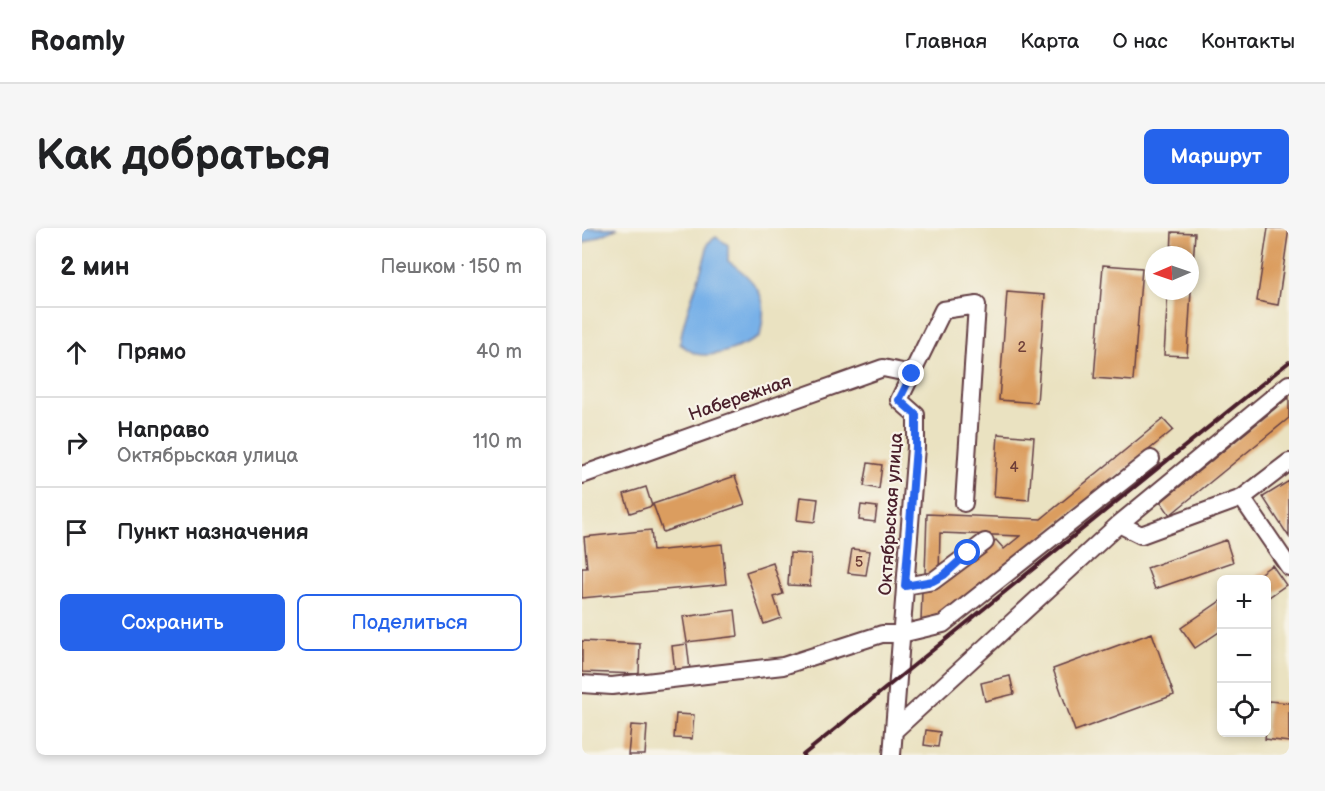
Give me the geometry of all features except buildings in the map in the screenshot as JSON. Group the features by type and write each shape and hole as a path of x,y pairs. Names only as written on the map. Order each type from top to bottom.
{"street":[{"name":"Октябрьская улица","path":"892,755 916,447 916,415 899,400 943,310 977,304 964,502"},
{"name":"Набережная","path":"582,474 883,368 912,374"},
{"path":"894,731 1119,524 1289,384"},
{"path":"582,684 612,686 783,666 882,634 901,634 943,624 1151,459"},
{"path":"1119,524 1141,535 1242,498 1289,462"},
{"path":"1242,498 1289,567"},
{"path":"905,586 933,581 985,542"}],"water":[{"path":"582,228 618,228 582,244"},
{"path":"716,237 728,245 728,261 745,274 755,285 761,297 763,316 760,337 729,351 712,355 696,354 680,344 682,331 708,243"}],"railway":[{"path":"803,755 1289,362"}],"route":[{"path":"912,374 899,400 916,415 916,447 905,586 933,581 944,575 968,553"}]}
